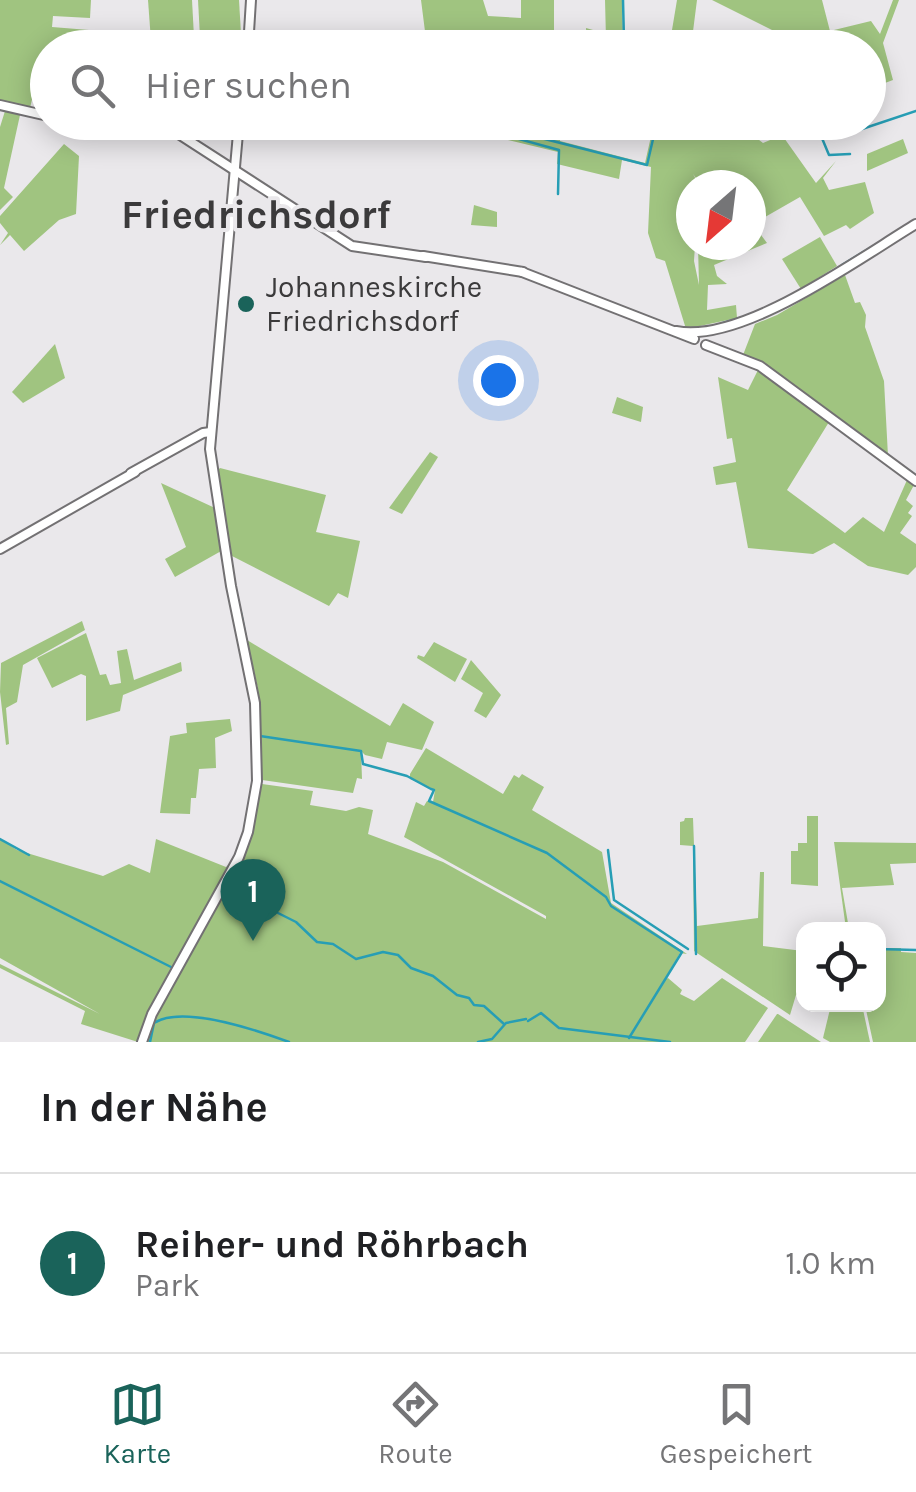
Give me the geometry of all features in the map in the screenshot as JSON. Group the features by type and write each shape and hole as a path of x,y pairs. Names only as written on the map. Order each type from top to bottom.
{"main road":[{"path":"248,30 251,0"},
{"path":"0,106 30,112"},
{"path":"188,140 352,246 522,272 676,331 708,338 771,374 916,481"},
{"path":"142,1042 152,1014 235,865 253,812 257,762 254,692 211,464 238,140"},
{"path":"695,336 698,344 721,328 780,306 916,224"},
{"path":"4,546 211,432"}],"green space":[{"path":"0,0 91,0 90,18 53,16 52,27 89,30 30,30 30,108 0,101"},
{"path":"148,0 192,0 194,30 150,30"},
{"path":"198,0 239,0 241,30 200,30"},
{"path":"421,0 483,0 488,16 521,18 521,0 554,0 554,30 425,30"},
{"path":"605,0 622,0 623,30 606,30"},
{"path":"677,0 697,0 693,30 672,30"},
{"path":"712,0 822,0 830,30 772,30"},
{"path":"893,0 899,0 886,35 886,30 882,30"},
{"path":"871,21 877,30 834,30"},
{"path":"886,54 893,80 886,83"},
{"path":"5,111 20,115 4,188 13,197 0,210 0,127"},
{"path":"903,139 908,153 867,171 867,154"},
{"path":"508,140 560,140 645,163 650,140 786,140 816,183 836,161 823,178 829,190 865,182 874,213 850,229 846,225 824,236 800,197 766,217 766,170 676,170 676,260 694,260 699,285 698,260 726,260 714,265 717,276 727,284 708,285 707,310 736,305 737,318 686,329 665,261 656,258 648,233 651,167 622,160 619,179 557,164 558,152"},
{"path":"64,144 79,156 76,214 59,220 24,251 10,235 0,245 8,233 0,216"},
{"path":"474,205 497,212 497,227 471,225"},
{"path":"820,237 837,266 801,289 782,259"},
{"path":"845,275 855,303 860,302 866,315 865,327 884,381 888,456 743,355 755,324"},
{"path":"55,344 65,378 23,403 12,392"},
{"path":"758,370 829,422 787,490 845,533 863,517 884,532 907,480 914,485 906,500 913,506 908,513 912,516 900,533 916,544 916,567 908,575 868,566 834,543 813,554 748,548 736,482 716,485 713,467 736,462 732,438 727,439 718,377 748,390"},
{"path":"617,397 643,407 641,422 612,413"},
{"path":"430,452 438,457 402,514 389,508"},
{"path":"220,468 326,495 316,532 360,541 348,598 338,593 329,606 232,556 217,471"},
{"path":"161,483 215,508 223,550 175,577 165,559 186,547"},
{"path":"82,621 85,630 23,665 17,702 6,708 6,745 1,663"},
{"path":"86,633 100,675 106,674 110,685 121,683 117,651 127,649 134,680 181,662 182,671 123,695 120,711 86,721 86,676 81,674 52,688 37,658"},
{"path":"247,640 390,726 403,703 434,722 422,750 387,742 382,759 361,751 362,779 357,778 353,793 262,780 258,689"},
{"path":"434,642 467,659 455,682 417,658 424,657"},
{"path":"471,660 501,695 486,718 474,711 483,693 461,679"},
{"path":"230,719 232,731 215,738 216,768 199,769 190,814 160,813 170,736 187,733 186,723"},
{"path":"426,748 503,794 514,775 519,778 522,774 544,787 532,810 602,852 611,903 687,954 680,953 664,980 668,978 682,990 680,994 694,1001 722,978 768,1008 745,1042 146,1042 141,1034 138,1042 81,1024 85,1011 0,968 0,964 100,1014 0,958 0,839 17,850 103,876 129,864 150,873 156,839 226,867 231,863 239,867 252,834 262,784 313,791 310,805 346,811 359,807 373,810 368,834 443,862 546,919 404,837 416,802 424,806 427,801 433,802 435,790 410,779"},
{"path":"807,816 818,816 818,886 791,884 791,851 798,851 798,843 807,843"},
{"path":"693,818 697,926 758,918 760,872 764,872 763,946 796,950 796,995 790,1015 694,951 693,846 680,845 680,822"},
{"path":"834,842 916,843 916,863 890,864 894,885 842,888 845,922"},
{"path":"886,948 916,953 916,1042 873,1042 867,1012 886,1012"},
{"path":"829,1012 864,1012 870,1042 830,1042 823,1038"},
{"path":"778,1014 821,1042 758,1042"}],"waterway":[{"path":"623,0 624,30"},
{"path":"886,121 916,111"},
{"path":"523,140 559,150 558,194"},
{"path":"549,140 647,165 653,140"},
{"path":"823,140 829,155 850,154"},
{"path":"842,265 880,242"},
{"path":"805,288 838,268"},
{"path":"768,315 792,303"},
{"path":"723,323 744,317"},
{"path":"241,613 258,700"},
{"path":"259,718 260,736 361,751 363,764 407,776 434,790 429,801 547,853 606,897 611,906 682,952 629,1038"},
{"path":"0,839 29,855"},
{"path":"694,846 696,954"},
{"path":"608,850 614,900 688,949"},
{"path":"0,881 173,968"},
{"path":"225,897 254,909 272,910 296,922 317,942 333,944 356,959 383,952 398,955 411,968 433,976 474,1005 484,1006 504,1024"},
{"path":"886,949 916,950"},
{"path":"528,1021 541,1013 559,1028 670,1042"},
{"path":"150,1042 154,1023 183,1016 221,1021 289,1042"},
{"path":"478,1042 492,1039 506,1023 526,1019"}],"place":[{"name":"Johanneskirche Friedrichsdorf","path":"246,304"},
{"name":"Reiher- und Röhrbach","path":"253,941"}],"district":[{"name":"Friedrichsdorf","path":"256,214"}]}
